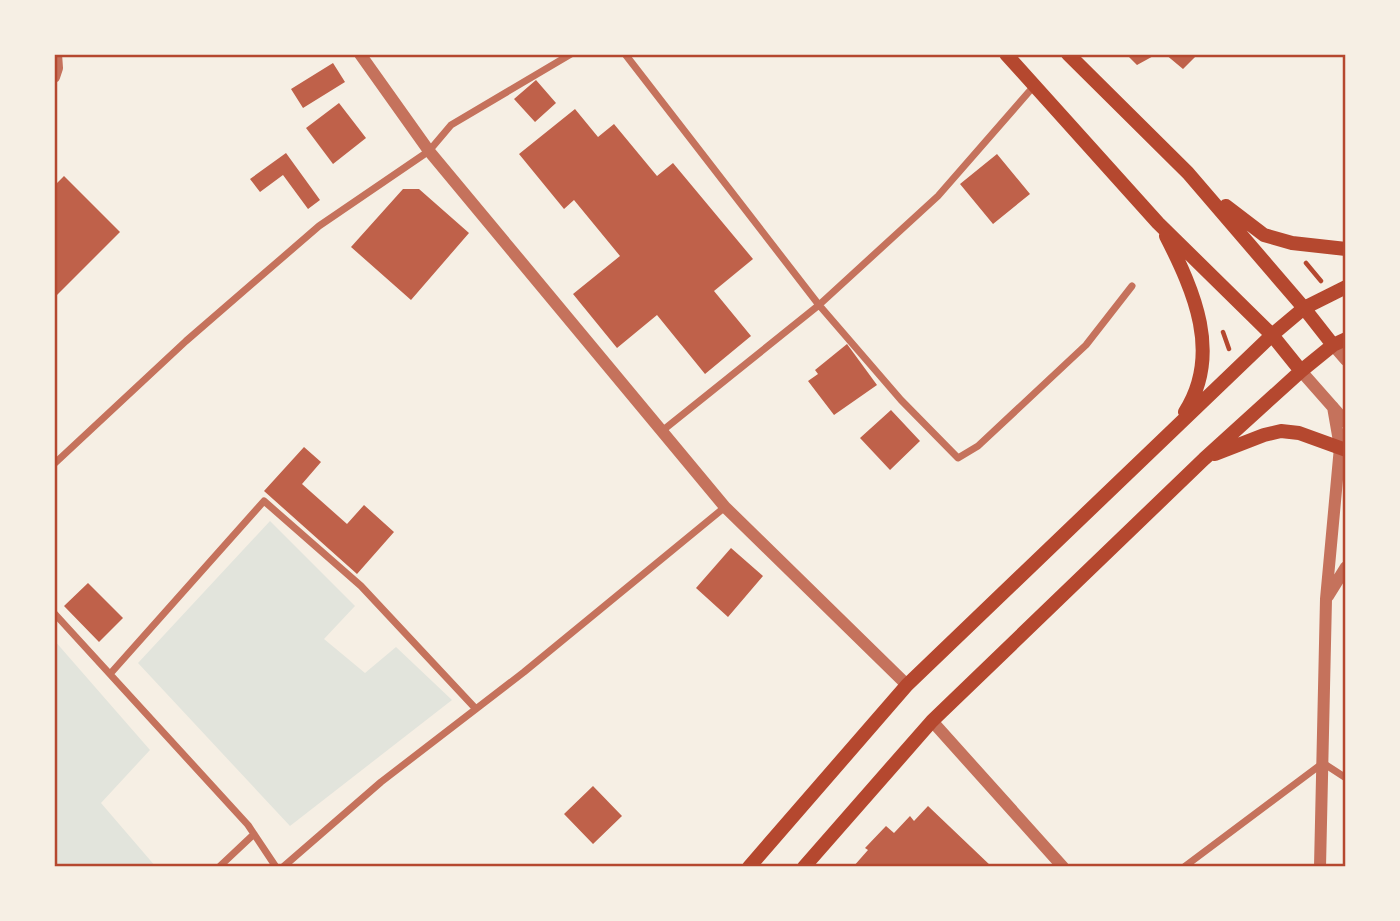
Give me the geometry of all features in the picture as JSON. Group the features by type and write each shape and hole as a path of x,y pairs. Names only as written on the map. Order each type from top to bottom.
{"main road":[{"path":"1006,54 1158,223 1272,335 1301,371"},
{"path":"1068,54 1188,173 1264,235 1292,243 1346,248"},
{"path":"804,867 932,721 1204,459 1301,371 1339,342 1304,308 1188,173"},
{"path":"1158,223 1185,275 1203,332 1203,364 1194,398 1176,426"},
{"path":"749,867 907,685 1272,335 1304,308 1346,287"},
{"path":"1204,459 1280,431 1299,433 1343,448"}],"street":[{"path":"54,77 57,68 56,54"},
{"path":"360,54 429,150 725,507 907,685"},
{"path":"54,464 186,341 319,226 429,150 451,125 571,54"},
{"path":"625,54 820,305 901,400 958,458 978,446 1086,345 1132,286"},
{"path":"662,431 820,305 938,196 1034,86"},
{"path":"1339,342 1346,360"},
{"path":"1301,371 1346,422"},
{"path":"1320,867 1326,599 1343,448 1333,407"},
{"path":"110,674 264,501 360,586 476,709"},
{"path":"283,867 381,782 524,672 725,507"},
{"path":"1326,599 1346,567"},
{"path":"54,613 248,825 276,867"},
{"path":"932,721 1063,867"},
{"path":"1323,763 1346,778"},
{"path":"1184,867 1323,763"},
{"path":"219,867 254,834"}],"shaded area":[{"path":"270,521 355,606 324,639 365,673 396,647 452,700 290,826 138,663"},
{"path":"54,640 150,750 101,803 156,867 54,867"}],"building":[{"path":"1126,54 1157,54 1137,65"},
{"path":"1165,54 1198,54 1183,69"},
{"path":"333,63 345,82 303,108 291,89"},
{"path":"536,80 556,103 535,122 514,99"},
{"path":"339,103 366,138 333,164 306,128"},
{"path":"575,109 598,137 614,124 657,176 673,163 753,259 714,291 751,336 705,374 657,315 617,348 573,294 620,256 574,200 564,209 519,154"},
{"path":"286,153 320,200 308,209 283,175 260,192 250,179"},
{"path":"997,154 1030,194 993,224 960,184"},
{"path":"64,176 120,232 54,298 54,186"},
{"path":"403,189 419,189 469,233 411,300 351,247"},
{"path":"847,344 877,385 834,415 808,381 818,374 815,370"},
{"path":"891,410 920,441 890,470 860,438"},
{"path":"304,447 321,462 302,484 347,524 364,505 394,532 357,574 264,491"},
{"path":"731,548 763,576 728,617 696,588"},
{"path":"88,583 123,618 99,642 64,606"},
{"path":"593,786 622,816 593,844 564,814"},
{"path":"928,806 992,867 853,867 868,850 865,848 886,826 894,833 910,816 914,821"}]}
